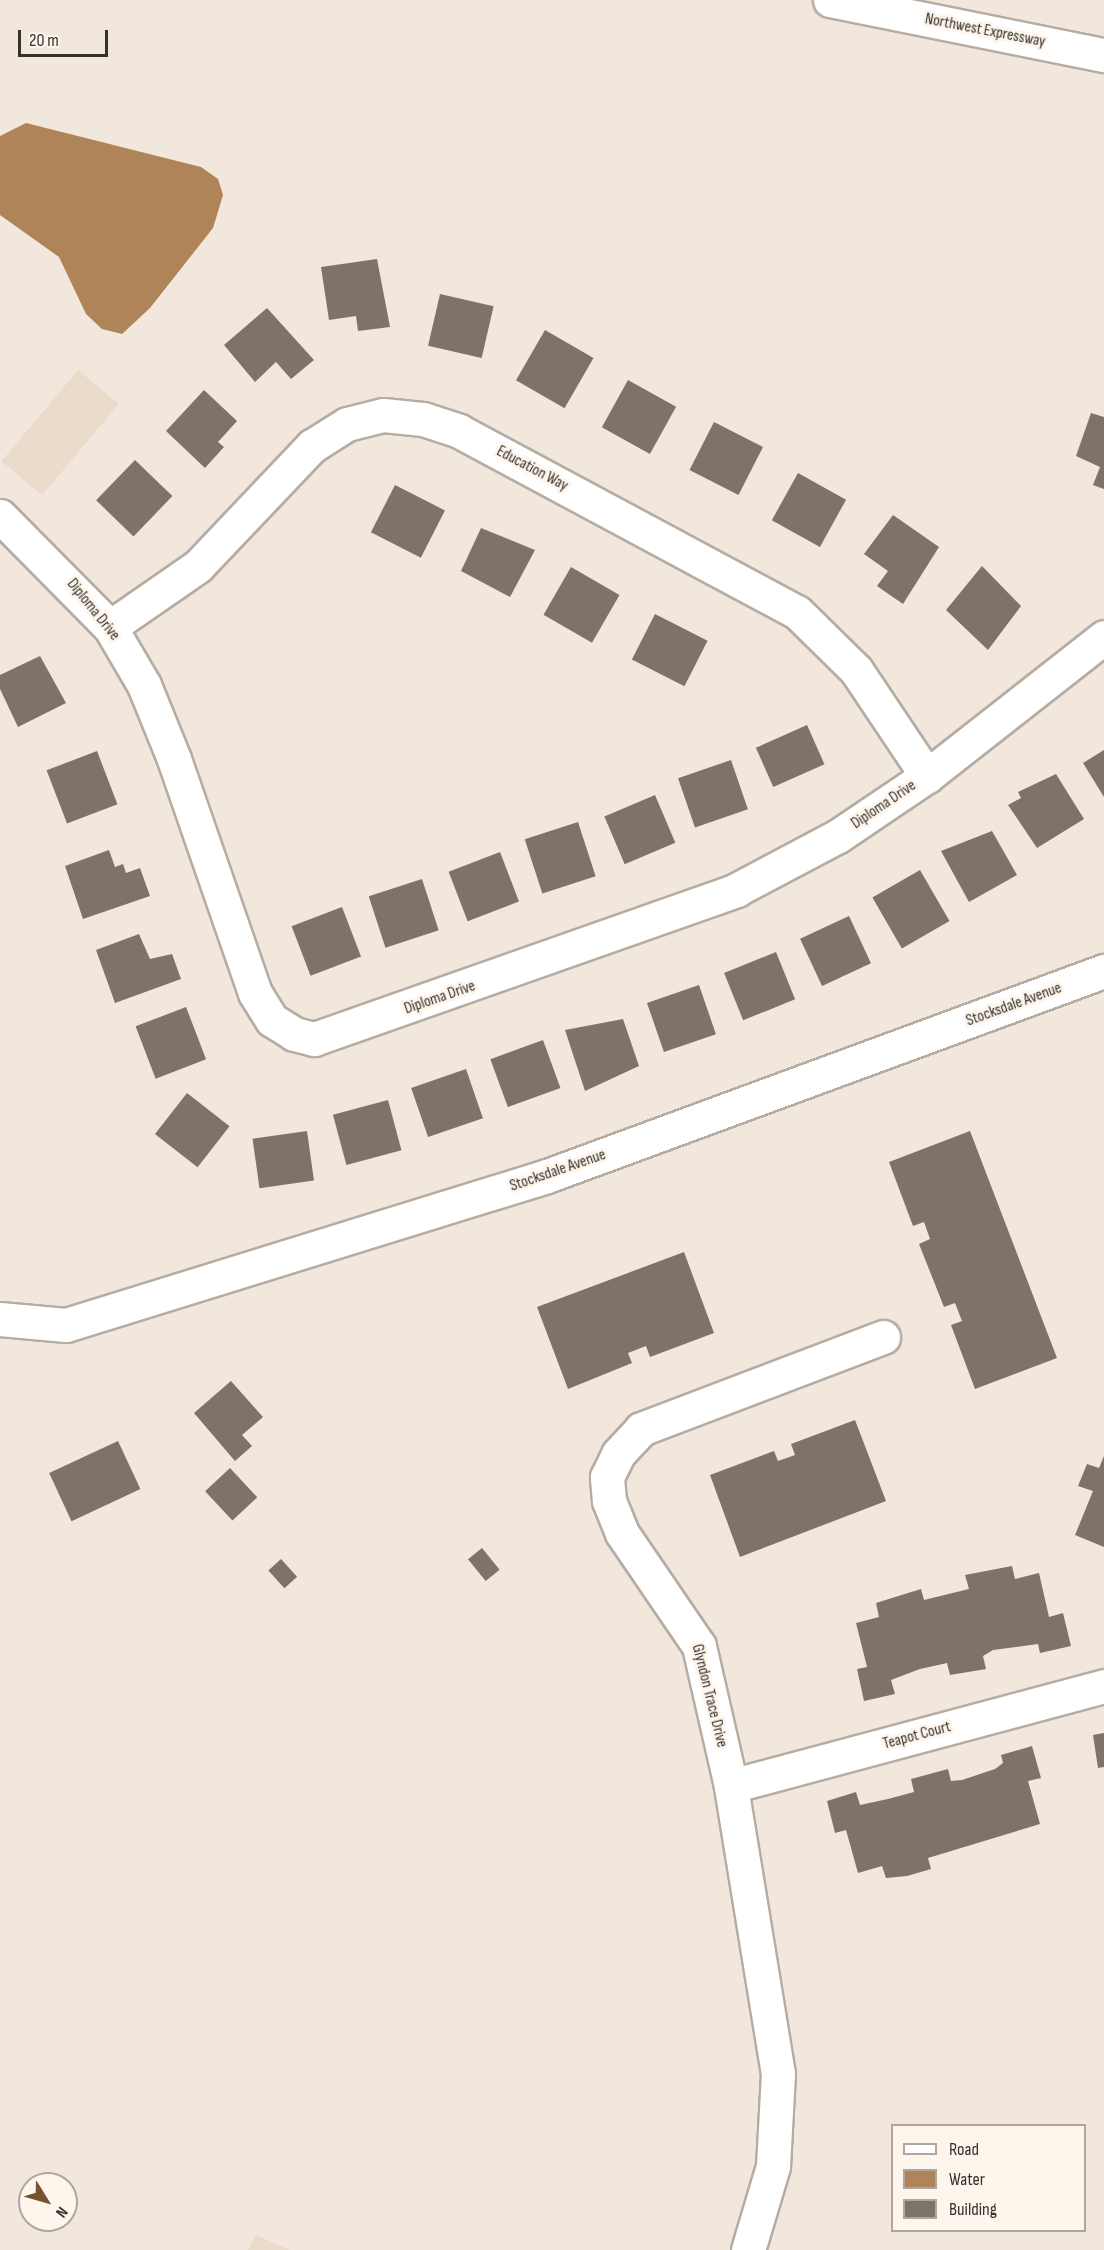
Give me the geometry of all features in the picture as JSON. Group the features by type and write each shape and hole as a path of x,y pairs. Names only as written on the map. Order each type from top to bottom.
{"main road":[{"name":"Northwest Expressway","path":"830,0 1104,55"},
{"name":"Education Way","path":"110,627 198,566 312,446 347,424 383,415 423,419 459,430 796,612 856,670 927,776"},
{"name":"Diploma Drive","path":"0,516 110,627 144,685 174,759 255,993 272,1020 314,1039 736,890 837,836 927,776 1104,637"},
{"name":"Stocksdale Avenue","path":"0,1319 66,1325 547,1176 1104,971"},
{"name":"Glyndon Trace Drive","path":"748,2250 773,2166 778,2074 730,1786 699,1646 622,1533 609,1501 607,1477 618,1454 641,1429 883,1337"},
{"name":"Teapot Court","path":"730,1786 1104,1686"}],"shaded area":[{"path":"78,370 119,404 42,495 2,461"},
{"path":"256,2235 290,2250 248,2250"}],"water":[{"path":"26,123 201,167 218,179 223,195 213,228 150,308 122,334 102,329 86,314 59,257 0,215 0,136"}],"building":[{"path":"377,259 390,327 358,331 356,316 329,320 321,267"},
{"path":"440,294 494,306 482,358 428,346"},
{"path":"267,308 314,360 291,379 276,362 255,382 224,345"},
{"path":"545,330 593,358 564,408 516,380"},
{"path":"628,380 676,407 650,454 602,427"},
{"path":"204,390 237,421 218,442 224,447 205,468 166,431"},
{"path":"1091,413 1104,417 1104,489 1093,485 1100,467 1076,456"},
{"path":"714,422 763,447 738,495 689,470"},
{"path":"135,460 172,496 134,536 96,500"},
{"path":"798,473 846,500 820,547 772,520"},
{"path":"395,485 445,510 421,558 371,532"},
{"path":"893,515 939,547 903,604 877,586 888,571 864,554"},
{"path":"481,528 535,550 510,597 461,571"},
{"path":"982,566 1021,606 988,650 946,610"},
{"path":"571,567 619,595 592,643 544,615"},
{"path":"655,614 708,641 684,686 632,659"},
{"path":"40,656 66,703 18,727 0,689 0,675"},
{"path":"807,725 824,764 773,787 756,748"},
{"path":"1104,750 1104,797 1083,763"},
{"path":"97,751 117,804 67,824 47,770"},
{"path":"731,760 748,809 695,827 678,778"},
{"path":"1056,774 1084,819 1037,848 1008,805 1021,798 1018,792"},
{"path":"655,795 675,843 625,864 604,816"},
{"path":"578,822 596,876 542,894 525,839"},
{"path":"992,831 1017,875 969,902 941,851"},
{"path":"109,850 115,867 123,864 126,873 140,868 150,896 83,919 65,866"},
{"path":"500,852 519,901 468,921 449,872"},
{"path":"920,870 949,921 902,949 872,898"},
{"path":"422,879 439,930 385,948 369,896"},
{"path":"342,907 361,956 311,976 292,926"},
{"path":"849,916 871,963 822,986 800,939"},
{"path":"139,934 150,959 172,954 181,979 115,1003 96,950"},
{"path":"776,952 795,999 743,1020 724,973"},
{"path":"699,985 716,1034 664,1052 647,1003"},
{"path":"186,1007 206,1059 156,1079 136,1026"},
{"path":"623,1019 639,1066 585,1091 565,1030"},
{"path":"543,1040 560,1088 508,1107 490,1059"},
{"path":"466,1069 483,1118 428,1137 411,1088"},
{"path":"187,1093 230,1126 198,1167 155,1134"},
{"path":"388,1100 401,1150 346,1165 333,1115"},
{"path":"307,1131 314,1181 259,1188 253,1139"},
{"path":"970,1131 1057,1358 975,1389 951,1325 962,1321 955,1303 944,1307 919,1244 930,1239 924,1222 913,1226 889,1162"},
{"path":"684,1252 714,1333 650,1357 646,1346 628,1353 632,1363 568,1389 537,1307"},
{"path":"231,1381 263,1417 242,1435 252,1446 235,1461 194,1413"},
{"path":"855,1420 886,1501 740,1557 710,1475 774,1451 778,1461 795,1455 791,1444"},
{"path":"118,1441 140,1489 72,1521 49,1473"},
{"path":"1104,1456 1104,1547 1075,1535 1093,1491 1078,1486 1087,1464 1099,1468"},
{"path":"230,1468 257,1497 232,1520 205,1491"},
{"path":"482,1548 500,1570 486,1581 468,1559"},
{"path":"281,1559 297,1577 284,1588 268,1570"},
{"path":"1012,1566 1015,1579 1039,1573 1049,1617 1063,1613 1071,1646 1040,1653 1038,1644 993,1650 983,1656 986,1669 950,1675 947,1663 920,1669 891,1680 895,1694 864,1701 857,1669 867,1667 856,1623 879,1617 876,1603 921,1589 924,1600 969,1589 965,1575"},
{"path":"1104,1733 1104,1767 1098,1768 1093,1735"},
{"path":"1032,1746 1041,1778 1028,1781 1040,1824 928,1858 931,1869 907,1876 886,1878 882,1866 858,1873 846,1830 835,1833 827,1801 856,1792 860,1805 888,1799 914,1792 911,1779 948,1769 951,1781 962,1780 995,1769 1003,1763 1001,1755"}]}
